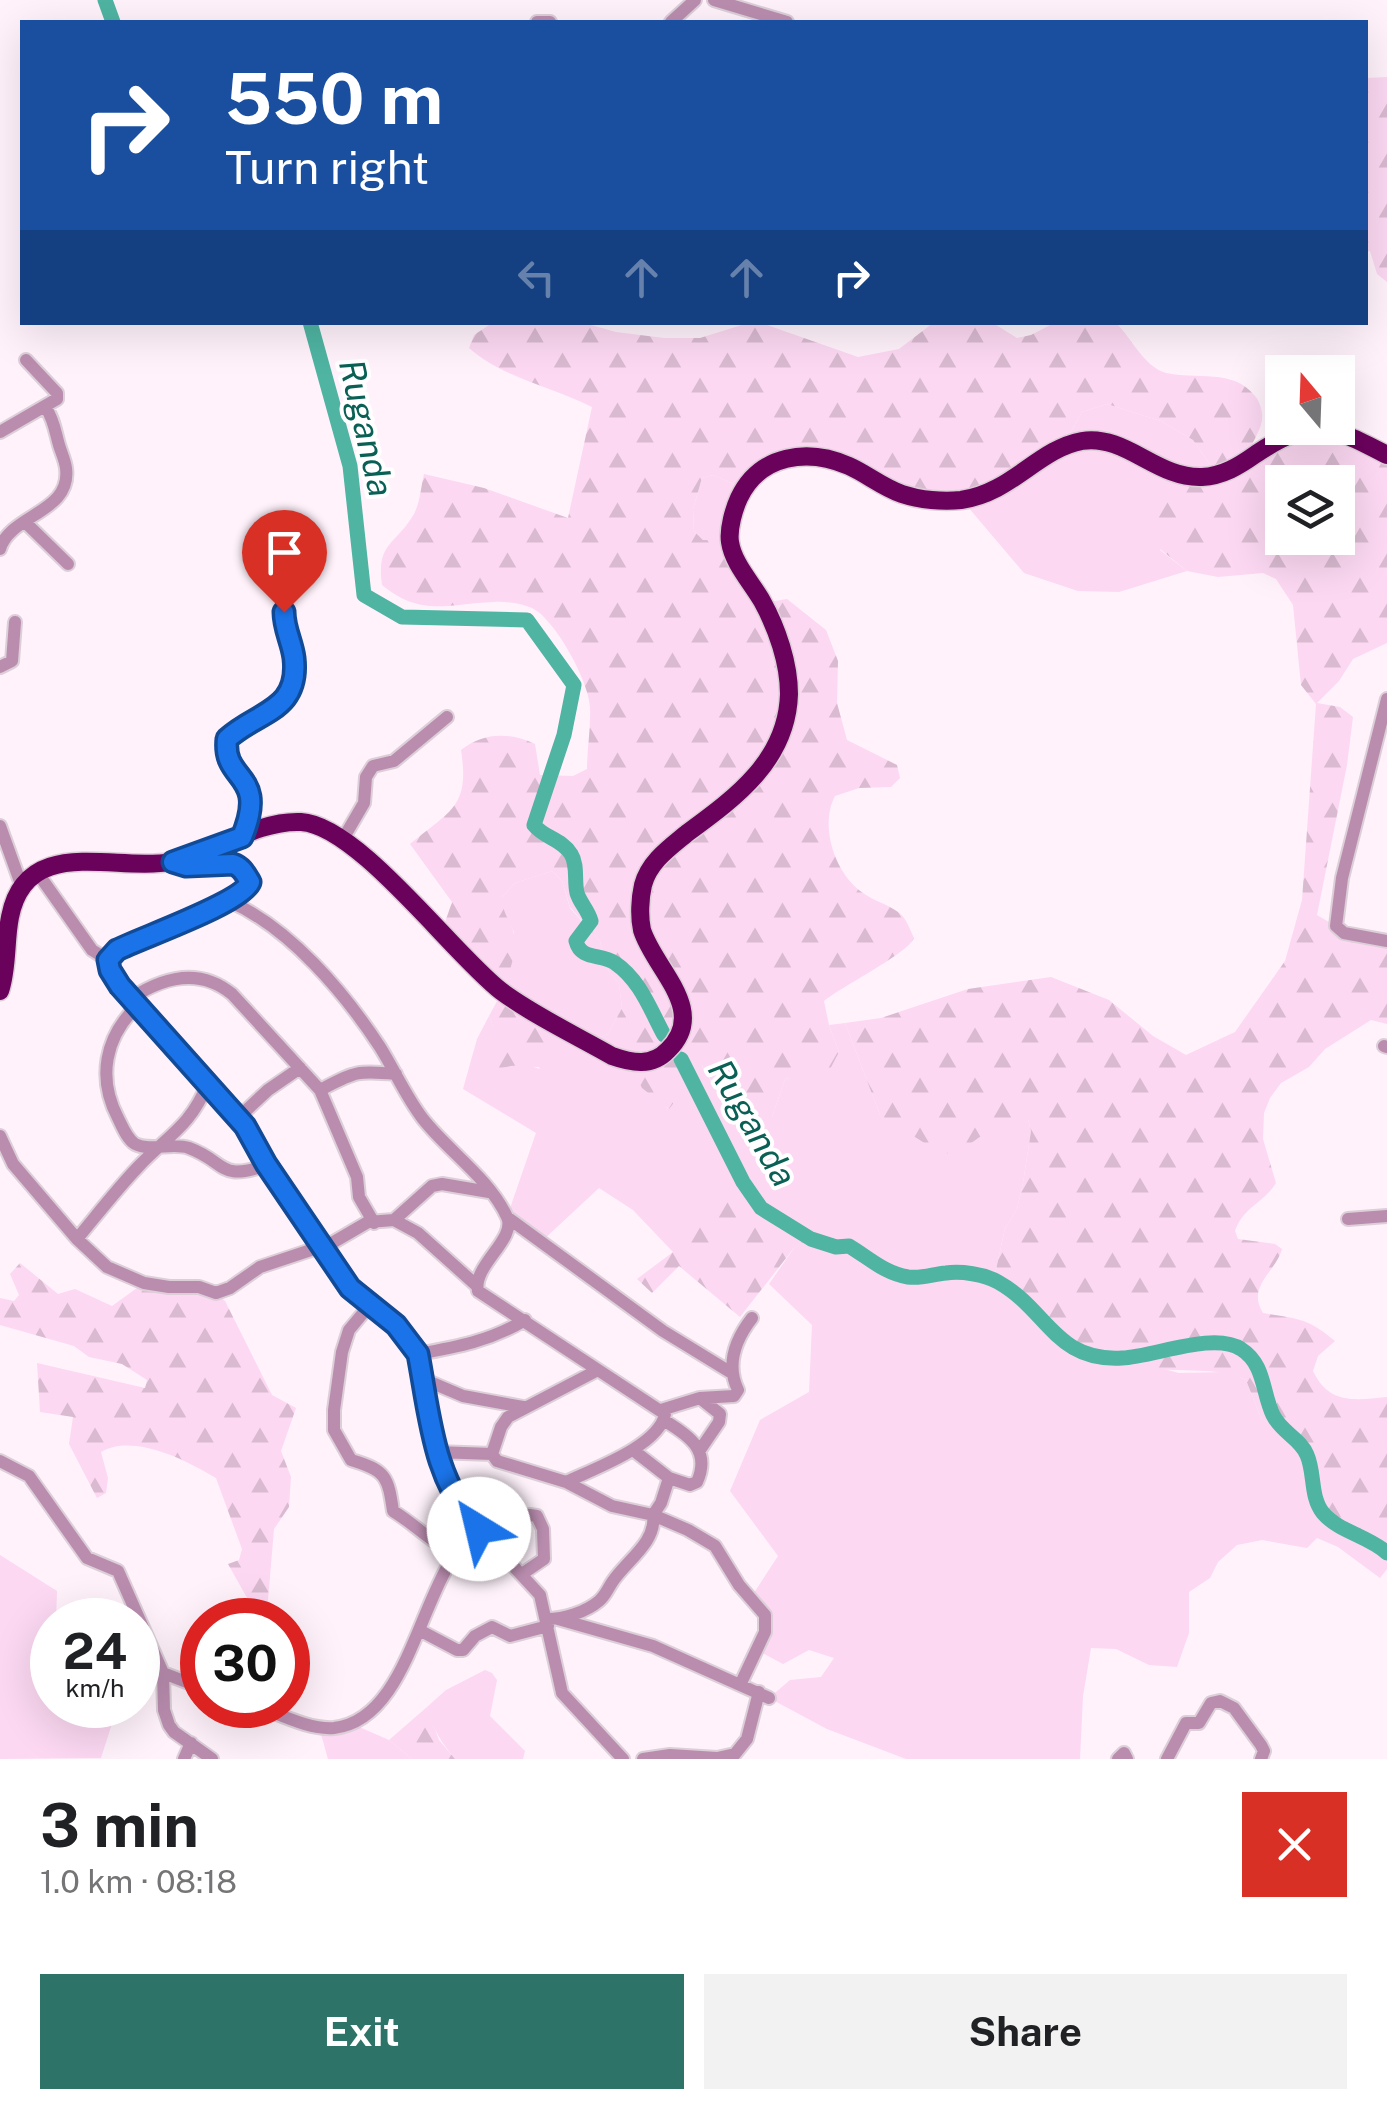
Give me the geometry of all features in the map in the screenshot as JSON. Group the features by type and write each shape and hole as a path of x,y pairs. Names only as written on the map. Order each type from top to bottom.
{"highway":[{"path":"0,992 6,976 10,917 22,887 37,872 65,862 173,862 281,824 302,822 342,839 502,992 612,1056 629,1062 649,1062 678,1040 683,1014 672,980 646,941 640,924 643,885 666,849 753,782 780,736 787,713 786,669 778,636 729,540 738,500 753,477 798,454 847,464 906,496 962,500 1006,486 1063,446 1091,440 1121,446 1180,477 1218,476 1290,435 1315,428 1346,433 1387,456"}],"street":[{"path":"672,20 696,0"},
{"path":"714,0 781,20"},
{"path":"0,432 57,399 57,393 26,360"},
{"path":"0,549 8,532 42,512 57,497 65,479 66,466 53,418 46,408"},
{"path":"25,522 68,564"},
{"path":"242,837 253,804 246,783 226,752 227,739 283,702 290,689 294,660 284,628 284,612"},
{"path":"0,667 12,662 15,622"},
{"path":"1387,699 1342,878 1336,926 1344,933 1387,941"},
{"path":"342,839 364,803 366,777 372,766 394,761 448,718"},
{"path":"0,826 22,887"},
{"path":"108,960 117,950 229,902 250,882 240,866 186,866 173,862"},
{"path":"37,872 92,950 108,960 110,970 134,1002 238,1118 350,1288 396,1325 418,1354 436,1452 456,1500 540,1595 551,1622 562,1693 623,1759"},
{"path":"229,902 264,918 347,998 409,1101 506,1216 663,1331 730,1372 738,1390 734,1396 700,1398 663,1415 633,1450 566,1482"},
{"path":"266,1164 235,1173 192,1149 136,1144 129,1138 105,1086 104,1068 116,1030 134,1002 153,984 171,978 202,978 218,983 300,1068 320,1090 357,1177 359,1197 374,1223"},
{"path":"238,1118 300,1068"},
{"path":"320,1090 342,1076 360,1071 396,1074"},
{"path":"77,1239 138,1166 176,1135 200,1103 207,1084"},
{"path":"0,1136 13,1164 77,1239 107,1267 144,1283 199,1287 216,1293 260,1267 321,1247 354,1228 394,1220 432,1186 489,1192"},
{"path":"476,1285 508,1230 506,1216"},
{"path":"1348,1219 1387,1216"},
{"path":"394,1220 418,1233 476,1285 478,1292 663,1415 697,1444 704,1468 697,1482 690,1484 669,1478 633,1450"},
{"path":"369,1306 355,1320 342,1352 334,1430 351,1460 375,1468 386,1479 393,1510 415,1523 441,1547 457,1552"},
{"path":"730,1372 741,1332 752,1318"},
{"path":"418,1354 468,1346 497,1336 524,1320"},
{"path":"596,1371 523,1407 501,1427 492,1454 496,1461 566,1482 612,1506 652,1515 715,1546 739,1585 765,1615 765,1632 741,1683"},
{"path":"423,1378 463,1396 523,1407"},
{"path":"700,1398 720,1414 719,1422 700,1450"},
{"path":"436,1452 492,1454"},
{"path":"0,1461 29,1476 87,1558 118,1572 163,1674 164,1710 169,1725 212,1759"},
{"path":"419,1630 463,1650 474,1636 492,1627 510,1636 586,1610 605,1595 644,1542 669,1478"},
{"path":"310,1724 334,1728 350,1724 368,1712 393,1685 457,1552 479,1529 508,1519 537,1516 543,1529 544,1558 522,1574"},
{"path":"551,1622 653,1646 764,1695 747,1739 735,1754 717,1758 670,1755 643,1759"},
{"path":"163,1674 180,1680"},
{"path":"1168,1759 1186,1723 1199,1723 1211,1703 1220,1701 1234,1708 1261,1745 1261,1759"},
{"path":"184,1759 191,1743"},
{"path":"1118,1759 1122,1753 1127,1759"}],"green space":[{"path":"1387,77 1387,282 1377,274 1368,251 1368,78"},
{"path":"489,325 591,325 664,338 700,338 742,325 767,325 858,357 899,349 930,325 996,325 1017,338 1050,325 1118,325 1158,370 1225,378 1246,387 1255,396 1262,421 1244,461 1278,445 1355,443 1387,455 1387,643 1353,659 1339,681 1317,703 1340,707 1353,717 1317,915 1368,945 1387,947 1387,1024 1371,1020 1281,1083 1264,1113 1263,1139 1276,1183 1243,1216 1235,1231 1238,1239 1275,1244 1282,1249 1260,1287 1263,1313 1309,1323 1335,1341 1318,1356 1313,1371 1319,1382 1344,1398 1387,1397 1387,1553 1325,1515 1315,1498 1308,1456 1303,1448 1261,1418 1246,1380 1211,1371 1150,1368 1137,1376 1122,1358 1088,1357 1065,1345 1041,1317 994,1279 1005,1228 1017,1209 1023,1183 1031,1131 1028,1119 1003,1123 964,1147 942,1154 880,1115 845,1023 881,1018 968,989 1051,977 1109,1000 1153,1036 1186,1055 1235,1032 1285,961 1302,900 1316,704 1301,685 1293,605 1276,579 1263,573 1218,577 1187,571 1160,549 1152,531 1162,470 1218,476 1193,440 1161,421 1107,404 1082,412 1063,446 1018,478 935,500 799,454 744,489 713,475 702,478 693,509 694,531 703,540 729,540 763,603 787,599 826,630 838,661 837,703 847,740 897,765 900,778 891,787 859,788 835,796 830,808 829,835 838,862 853,885 901,914 914,938 900,952 824,1001 839,1052 829,1071 785,1079 772,1117 757,1130 740,1127 702,1066 669,1109 642,1088 629,1062 587,1041 608,1034 622,1008 619,984 605,966 600,941 570,907 562,881 552,871 515,883 502,897 515,944 502,992 441,934 452,902 410,844 447,814 460,796 461,750 487,737 516,737 535,744 540,775 573,776 587,769 588,696 560,637 541,614 532,608 503,602 422,605 382,585 385,552 414,514 424,474 484,488 568,518 592,407 483,359 469,348 474,335"},
{"path":"1107,404 1161,421 1193,440 1218,476 1160,550 1187,571 1119,592 1078,591 1024,573 962,500 1063,446 1082,412"},
{"path":"713,475 744,489 729,540 703,540 694,531 693,509 702,478"},
{"path":"552,871 562,881 570,908 600,941 605,966 619,984 622,1008 608,1034 588,1041 629,1062 668,1109 701,1065 739,1126 772,1117 785,1079 809,1073 839,1052 829,1025 845,1023 880,1115 996,1125 1011,1119 1028,1119 1031,1131 1023,1183 1017,1209 1005,1228 994,1279 1041,1317 1065,1345 1088,1357 1122,1358 1179,1373 1228,1372 1246,1380 1261,1418 1303,1447 1315,1498 1331,1520 1387,1553 1387,1569 1380,1578 1338,1547 1317,1538 1307,1548 1262,1540 1237,1545 1218,1562 1210,1578 1189,1592 1189,1633 1177,1667 1149,1665 1116,1649 1091,1648 1083,1696 1080,1759 906,1759 827,1729 769,1698 790,1680 821,1677 834,1658 809,1650 783,1664 757,1650 766,1622 750,1599 778,1556 730,1491 760,1420 809,1392 812,1325 769,1284 794,1248 810,1238 761,1208 673,1252 633,1210 599,1188 542,1241 507,1217 536,1133 463,1089 477,1039 489,1016 507,1050 540,1069 502,992 514,932 502,910 502,897 515,883"},
{"path":"502,992 544,1016 556,1063 499,1069 500,1044 489,1016"},
{"path":"743,1182 761,1208 811,1239 794,1248 740,1317 679,1266 652,1293 637,1279 673,1252 674,1231 697,1208"},
{"path":"20,1263 58,1294 75,1289 112,1306 144,1283 216,1293 225,1301 272,1395 296,1408 281,1451 291,1477 289,1507 274,1529 268,1598 247,1598 228,1564 239,1560 242,1549 216,1478 159,1451 114,1447 101,1452 108,1478 106,1493 97,1498 69,1444 73,1417 40,1412 37,1363 145,1388 147,1380 122,1364 89,1357 74,1346 0,1325 0,1298 14,1301 19,1295 10,1274"},
{"path":"0,1555 57,1591 57,1598 30,1598 30,1728 111,1728 101,1758 0,1759"},
{"path":"485,1670 497,1680 490,1716 525,1751 523,1759 455,1759 432,1722 427,1707 446,1690"},
{"path":"427,1707 439,1740 455,1759 412,1759 389,1740"},
{"path":"350,1723 389,1740 412,1759 328,1759 319,1727"}],"waterway":[{"name":"Ruganda","path":"105,0 112,20"},
{"name":"Ruganda","path":"311,325 350,466 364,595 402,617 527,620 574,685 564,735 534,825 563,845 573,858 577,893 591,921 576,941 579,947 624,970 644,996 664,1035"},
{"name":"Ruganda","path":"681,1059 743,1182 761,1208 811,1239 836,1247 849,1246 884,1269 908,1277 958,1272 992,1279 1015,1293 1067,1343 1099,1357 1135,1357 1215,1343 1241,1349 1255,1362 1277,1421 1307,1455 1316,1500 1323,1513 1387,1553"}],"route":[{"path":"284,612 284,628 294,660 290,689 283,702 227,739 226,752 246,783 253,804 242,837 173,862 186,866 240,866 250,882 248,888 229,902 117,950 108,960 110,970 245,1126 266,1164 350,1288 413,1344 436,1452 456,1500 479,1529"}]}
